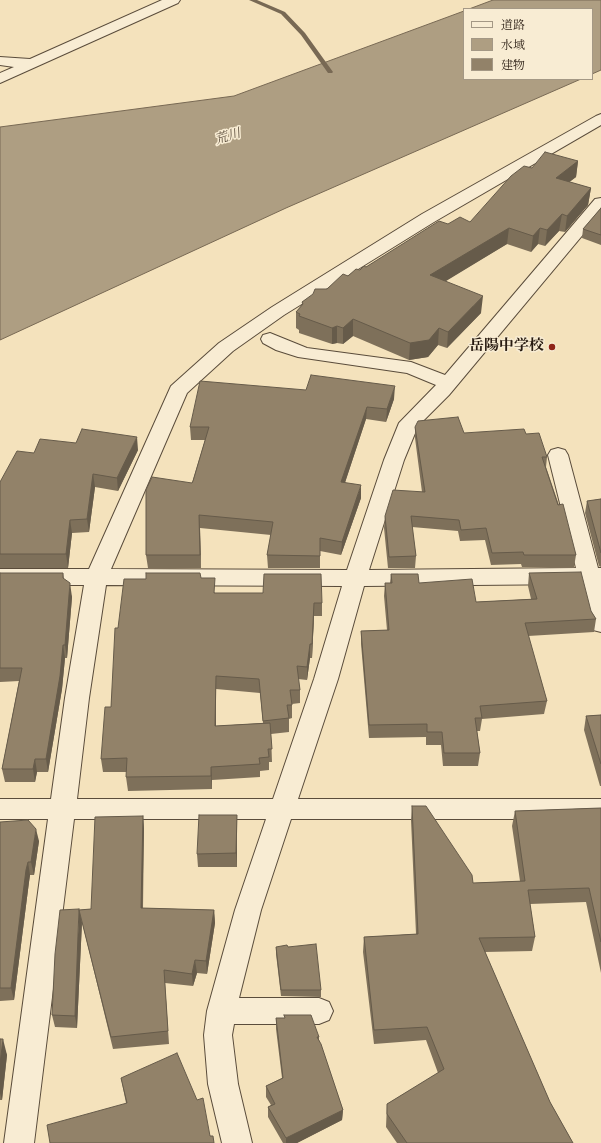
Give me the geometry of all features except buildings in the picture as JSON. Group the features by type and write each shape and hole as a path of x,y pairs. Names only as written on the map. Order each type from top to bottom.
{"street":[{"path":"0,79 174,0"},
{"path":"0,61 32,64"},
{"path":"19,1143 77,698 96,578 178,390 192,375 226,347 278,311 428,218 601,118"},
{"path":"236,1143 223,1084 218,1035 221,1011 248,910 326,679 355,578 394,460 408,423 448,383 601,203"},
{"path":"270,339 283,346 305,353 411,368 448,383"},
{"path":"558,455 595,576 601,624"},
{"path":"0,577 355,578 595,576"},
{"path":"0,809 601,809"},
{"path":"221,1011 319,1011"}],"water":[{"path":"493,0 601,0 601,70 593,74 593,8 472,8"},
{"name":"荒川","path":"463,11 463,80 579,80 286,208 0,340 0,127 234,96"}],"waterway":[{"path":"252,0 283,13 303,34 330,72"}],"place":[{"name":"岳陽中学校","path":"552,347"}]}
